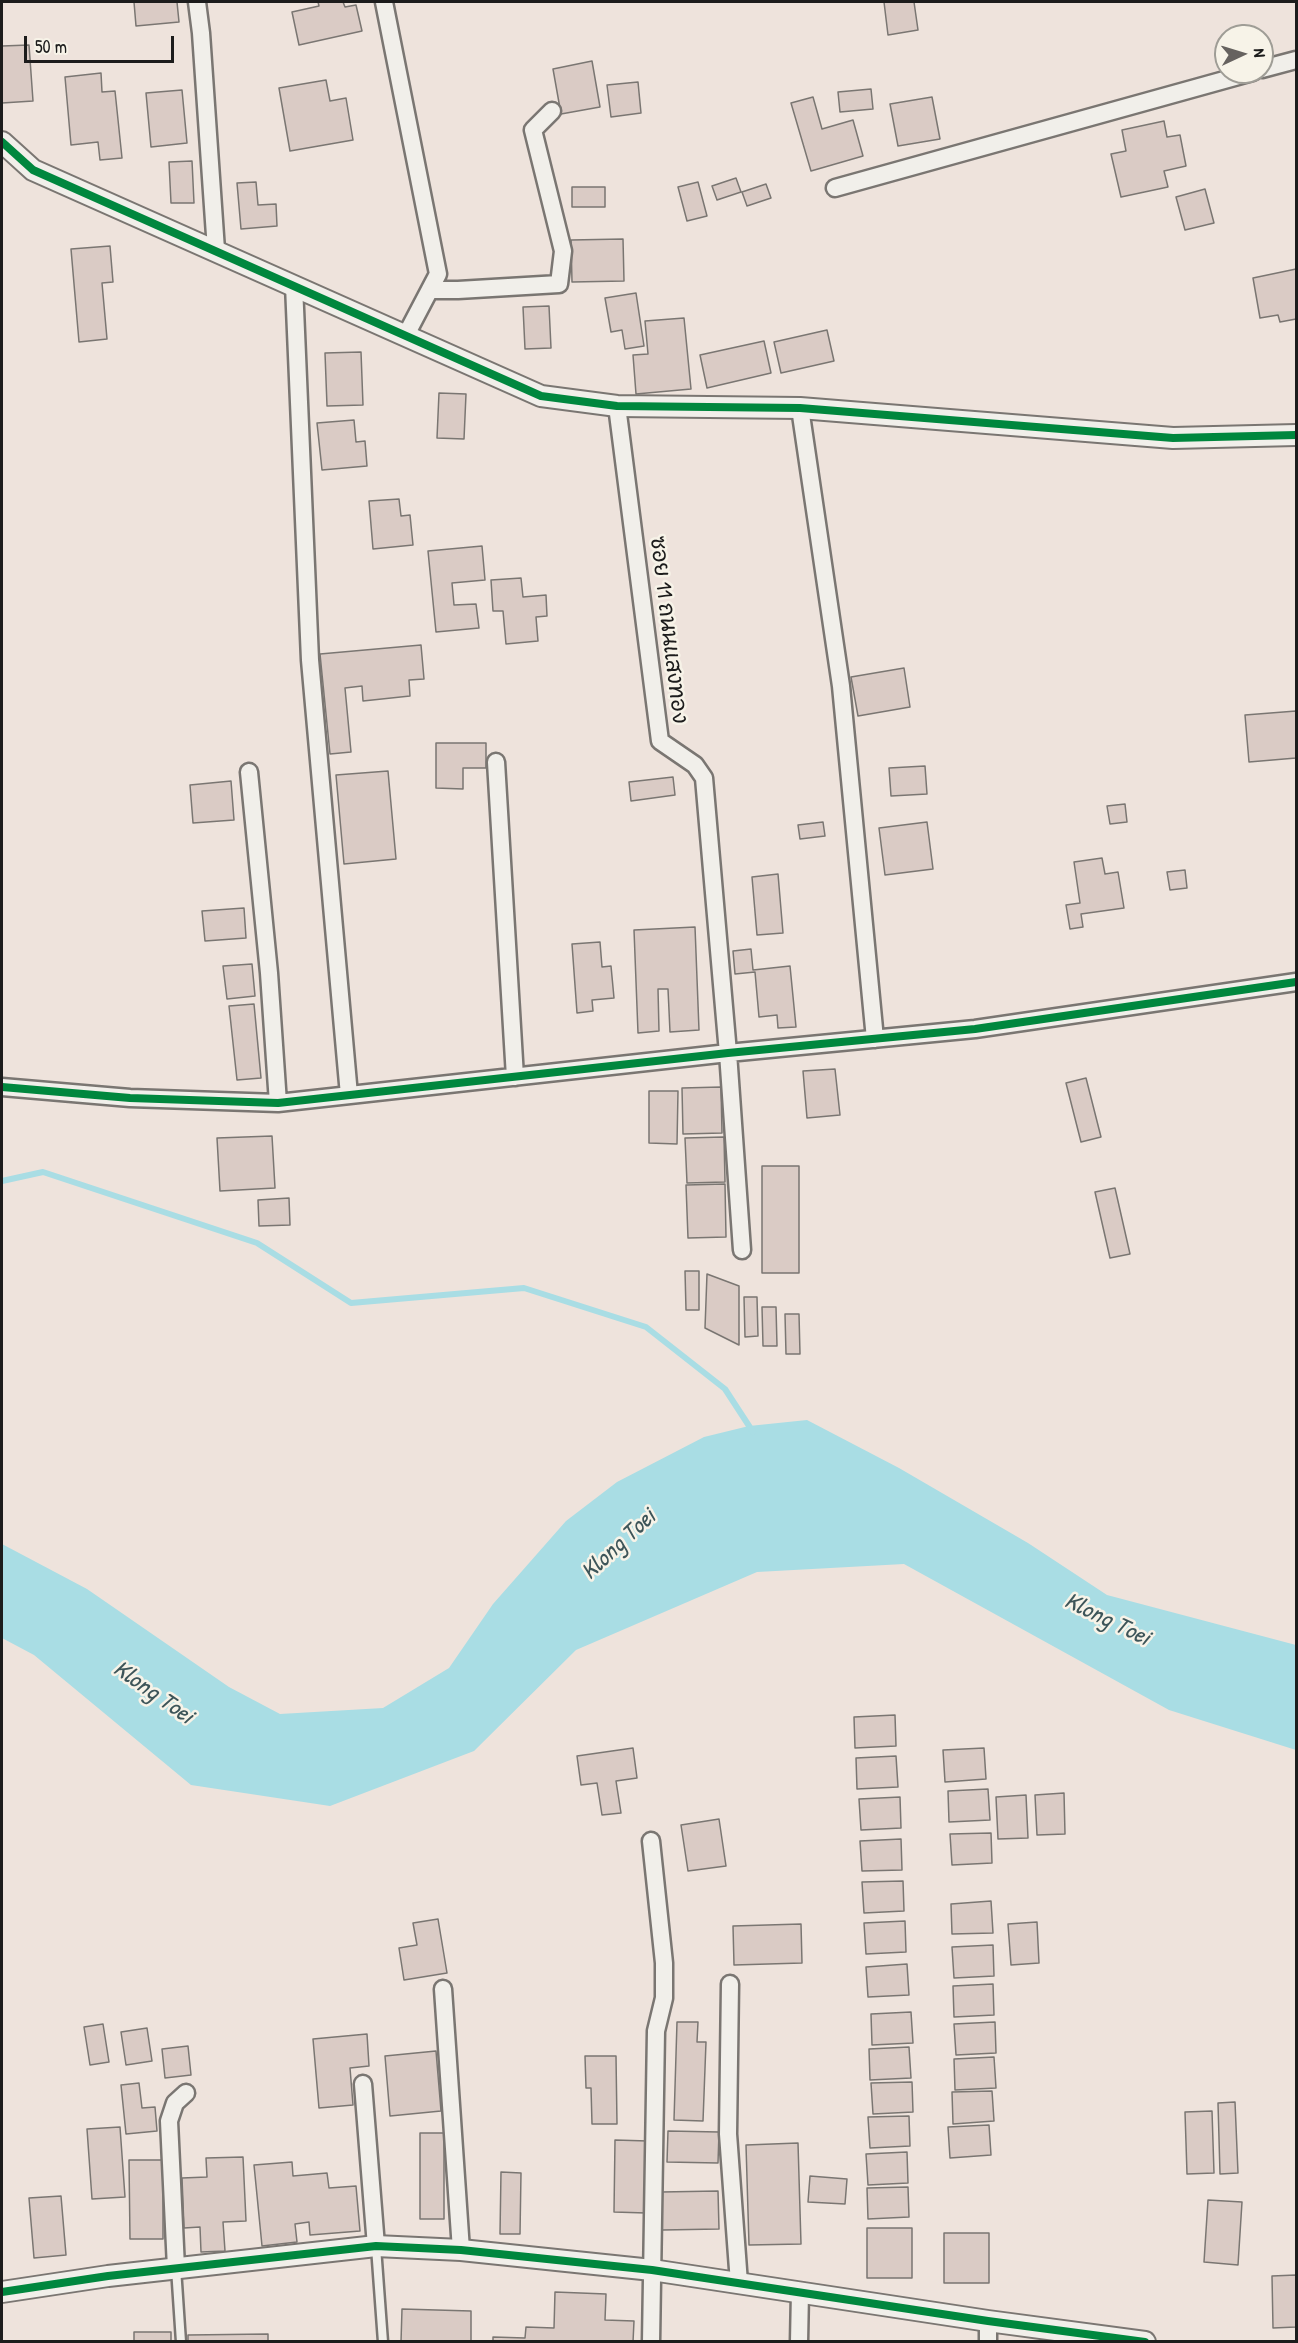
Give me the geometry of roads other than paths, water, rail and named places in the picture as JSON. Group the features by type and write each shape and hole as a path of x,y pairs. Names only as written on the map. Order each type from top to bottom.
{"street":[{"path":"197,2 216,250"},
{"path":"384,2 438,274 406,335"},
{"path":"1274,66 1296,60"},
{"path":"835,188 1214,83"},
{"path":"430,290 559,284 563,251 533,130 552,111"},
{"path":"2,142 33,170 541,396 617,406 800,408 1173,438 1296,435"},
{"path":"294,285 310,660 349,1095"},
{"name":"ซอย 11 ถนนแสงทอง","path":"617,406 660,741 695,765 704,778 728,1053 741,1250"},
{"path":"800,408 841,686 875,1039"},
{"path":"496,762 515,1077"},
{"path":"249,772 269,973 278,1103"},
{"path":"2,1087 130,1098 278,1103 728,1053 975,1029 1296,982"},
{"path":"651,1841 664,1963 664,1998 656,2031 651,2342"},
{"path":"730,1984 728,2134 739,2283"},
{"path":"443,1989 460,2250"},
{"path":"363,2084 376,2246"},
{"path":"176,2268 169,2121 175,2103 186,2093"},
{"path":"2,2290 376,2246 460,2250 652,2270 988,2321 1145,2342"},
{"path":"799,2342 800,2292"},
{"path":"988,2321 988,2342"}],"lane":[{"path":"376,2246 383,2342"},
{"path":"176,2268 182,2342"}],"water":[{"name":"Klong Toei","path":"807,1420 899,1468 1028,1543 1107,1595 1296,1645 1296,1750 1169,1710 904,1564 757,1572 576,1650 474,1751 330,1806 191,1785 34,1655 2,1638 2,1544 87,1589 229,1687 280,1714 383,1708 449,1668 493,1604 566,1521 617,1482 704,1437 749,1426"}],"waterway":[{"path":"2,1181 43,1172 257,1243 351,1303 524,1288 646,1327 725,1389 753,1432"}]}
